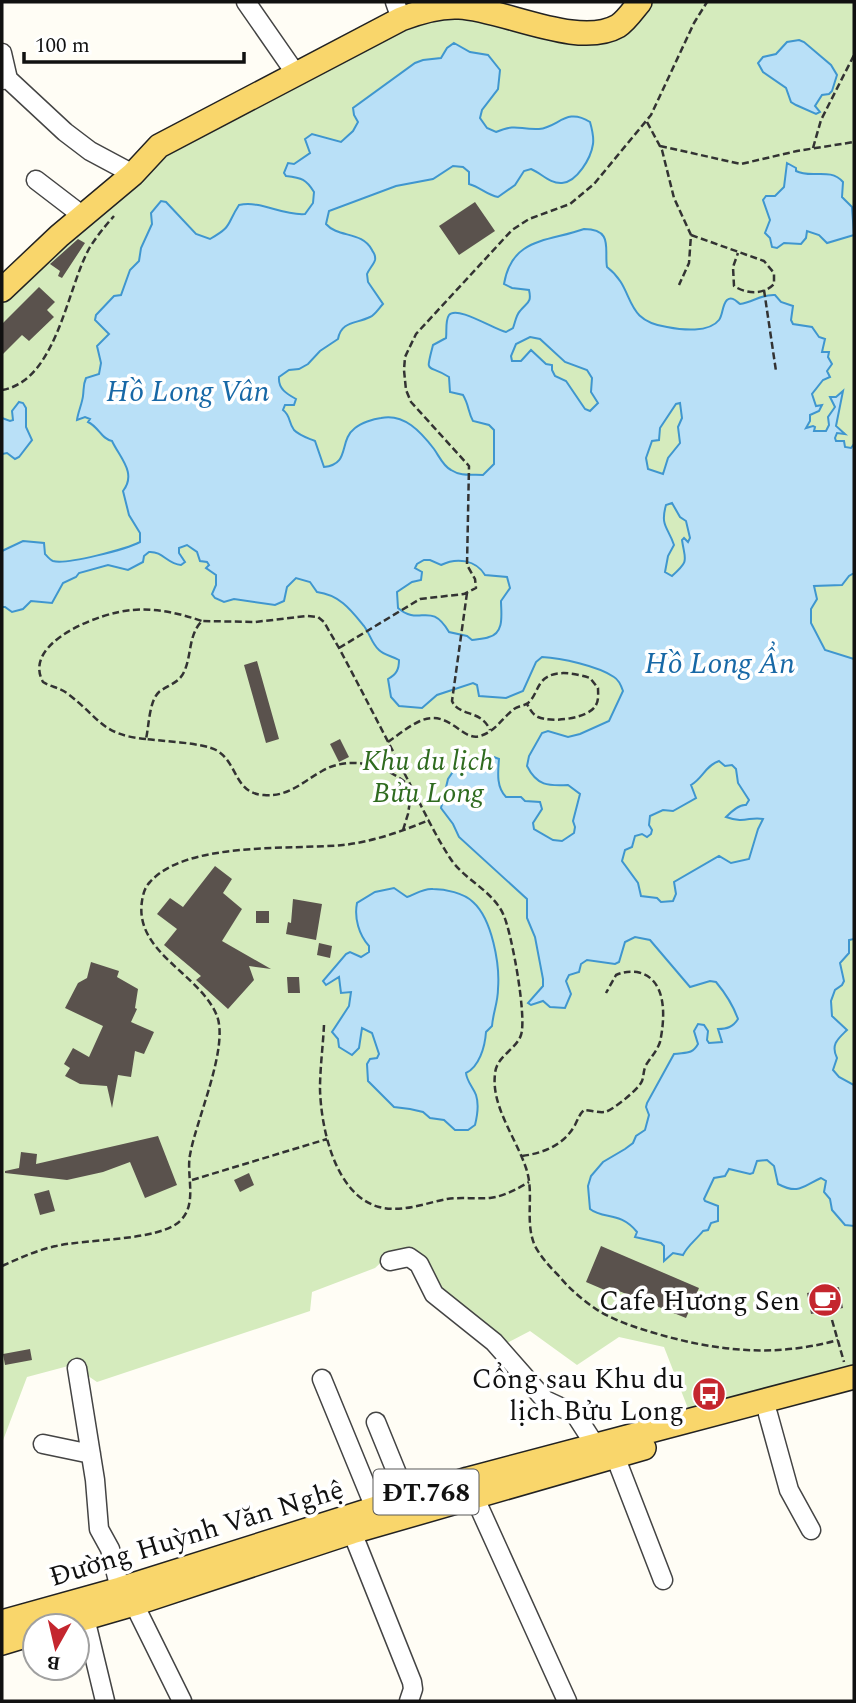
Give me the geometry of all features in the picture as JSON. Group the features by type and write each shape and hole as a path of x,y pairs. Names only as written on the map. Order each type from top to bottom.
{"main road":[{"path":"2,290 132,174 159,146 296,74 398,10 418,13 471,5 507,10 580,33 601,32 619,25 640,2"},
{"name":"Đường Huỳnh Văn Nghệ","path":"2,1622 127,1597 352,1532 471,1488 852,1383"},
{"name":"Đường Huỳnh Văn Nghệ","path":"605,1451 768,1414 852,1383"},
{"name":"Đường Huỳnh Văn Nghệ","path":"91,1615 127,1597 375,1508 407,1498 471,1488"},
{"path":"2,1643 21,1637"}],"street":[{"path":"246,2 296,74"},
{"path":"2,52 5,79 90,151 132,174"},
{"path":"36,180 83,216"},
{"path":"390,1261 409,1257 419,1264 434,1294 494,1342 545,1399 575,1414 605,1451 663,1580"},
{"path":"77,1368 91,1454 99,1529 110,1549 127,1597 182,1701"},
{"path":"322,1379 375,1508"},
{"path":"768,1414 789,1490 811,1530"},
{"path":"376,1422 407,1498"},
{"path":"43,1444 91,1454"},
{"path":"471,1488 567,1701"},
{"path":"352,1532 412,1682 409,1701"},
{"path":"91,1643 105,1701"}],"path":[{"path":"339,648 425,597 467,593 476,588 477,584 467,565 468,463 411,402 405,390 404,370 411,344 416,334 512,230 529,219 570,204 594,184 631,137 647,122 694,23 707,2"},
{"path":"813,148 821,120 854,55"},
{"path":"647,122 660,146 674,198 691,235 689,263 679,285"},
{"path":"660,146 741,164 854,142"},
{"path":"2,390 21,381 43,359 57,332 90,247 116,214"},
{"path":"691,235 764,261 775,273 774,284 769,289 750,292 734,286 733,267 737,253"},
{"path":"764,290 776,371"},
{"path":"467,593 453,695 454,706 478,715 490,730"},
{"path":"412,788 403,779 379,768 343,763 322,771 289,792 267,796 254,794 245,790 231,765 216,750 117,735 107,729 67,693 43,682 38,668 39,661 50,646 70,630 120,611 155,609 202,621 255,622 307,616 318,617 324,622 452,862 496,904 508,928 515,958 523,1022 521,1035 498,1062 495,1085 529,1182 529,1224 540,1255 575,1292 603,1314 648,1331 710,1348 772,1350 816,1346 838,1340"},
{"path":"146,739 154,700 160,691 183,675 193,634 202,621"},
{"path":"388,742 419,721 438,718 453,724 467,735 481,736 500,725 510,712 527,704 542,680 556,673 590,678 598,688 597,705 592,710 569,719 538,717 527,704"},
{"path":"402,830 408,814 412,788"},
{"path":"2,1266 55,1246 148,1233 180,1221 186,1211 191,1186 190,1158 218,1049 218,1018 197,988 146,934 141,912 144,891 149,882 168,867 187,858 344,845 429,820"},
{"path":"522,1156 537,1154 553,1147 566,1136 583,1110 600,1112 612,1109 638,1088 642,1081 661,1035 663,1009 659,990 650,978 630,971 616,975 606,993"},
{"path":"324,1025 321,1098 327,1139 345,1181 360,1197 380,1208 408,1207 451,1199 492,1198 510,1193 529,1182"},
{"path":"192,1180 327,1139"},
{"path":"832,1320 852,1383"}],"green space":[{"name":"Khu du lịch Bửu Long","path":"651,2 854,2 854,1368 689,1411 664,1347 619,1337 577,1365 530,1331 503,1345 438,1290 424,1262 387,1257 375,1268 312,1292 310,1311 97,1382 72,1365 27,1377 2,1443 2,302 165,153 403,27 458,15 581,42"}],"water":[{"path":"799,40 831,65 837,75 832,91 822,95 815,106 820,112 816,114 791,102 786,88 763,72 758,63 763,57 776,54 787,42"},
{"name":"Hồ Long Ẩn","path":"454,43 470,52 488,55 500,70 498,89 482,110 480,118 487,128 496,132 514,127 539,129 575,116 590,122 593,144 589,156 578,174 568,182 554,182 531,169 524,171 515,185 498,197 469,184 469,172 463,167 453,166 433,179 396,186 329,211 326,224 362,240 375,255 374,263 367,274 368,282 383,304 372,316 342,329 338,339 320,351 308,364 289,370 279,377 282,388 296,399 294,405 285,405 283,410 294,430 315,441 324,467 338,461 350,433 360,424 389,417 404,421 418,430 451,470 483,475 494,464 494,430 489,425 473,421 463,395 450,392 449,377 430,367 433,345 446,338 448,317 453,313 468,315 506,332 513,328 530,298 529,290 504,284 515,257 534,244 584,229 593,230 604,237 607,267 623,285 636,311 652,323 680,329 702,329 719,320 729,299 740,304 775,295 781,302 793,306 793,324 812,327 819,337 825,339 822,352 829,352 828,357 832,364 827,371 830,377 823,380 812,394 816,406 822,405 819,411 810,415 806,428 813,426 814,431 826,431 829,425 828,417 835,407 830,397 836,397 843,391 836,426 845,434 837,433 835,438 836,441 844,441 845,447 851,448 854,444 854,573 842,585 814,586 817,599 811,609 811,623 825,650 854,659 854,939 849,940 849,953 840,963 844,981 835,990 831,1001 832,1016 847,1030 835,1045 837,1058 833,1070 839,1077 854,1085 854,1226 845,1225 832,1210 830,1199 824,1192 826,1181 821,1178 801,1188 785,1187 778,1184 774,1166 767,1160 757,1161 753,1173 729,1169 725,1176 714,1178 704,1199 718,1206 718,1221 711,1223 708,1230 703,1231 683,1255 673,1253 664,1261 664,1246 661,1243 635,1237 637,1232 631,1225 590,1209 588,1186 591,1176 603,1162 633,1143 636,1136 645,1130 649,1115 647,1103 674,1054 696,1048 698,1044 694,1031 698,1024 704,1025 708,1031 709,1043 722,1042 718,1029 730,1027 738,1019 716,982 710,981 690,987 650,940 635,937 625,942 619,962 615,964 587,960 581,964 579,972 569,975 566,981 571,994 565,1008 550,1007 543,1001 531,1005 528,1003 543,986 543,979 535,937 527,918 527,899 459,837 441,808 448,779 459,763 494,757 499,759 499,784 506,797 521,797 525,801 540,802 542,809 533,823 534,829 553,840 562,841 574,833 573,821 580,794 568,785 549,785 539,781 527,766 529,756 542,733 548,731 568,737 609,721 623,691 616,678 589,666 542,657 536,662 523,691 506,698 479,696 477,685 473,683 437,695 422,708 399,706 391,697 388,679 397,671 399,660 377,648 364,626 344,604 332,596 317,592 310,582 296,578 287,587 284,601 275,605 234,599 224,602 212,594 216,575 206,568 209,565 207,562 200,561 197,552 187,545 179,548 185,562 181,565 158,553 149,552 144,556 143,562 128,570 108,565 79,573 63,583 52,603 31,601 23,609 12,612 2,607 2,551 23,541 44,543 45,554 60,562 96,556 140,542 140,533 129,515 123,491 128,472 123,460 112,441 88,422 90,419 85,417 77,420 86,378 99,374 101,363 97,346 109,334 95,320 96,315 114,296 121,295 130,270 139,261 141,248 152,224 151,213 161,201 166,202 196,234 210,239 226,228 239,205 255,205 305,214 313,203 314,192 303,180 286,176 284,173 288,163 294,164 310,153 305,139 312,134 341,142 358,122 353,108 415,63 441,58","holes":["530,337 540,339 565,362 587,370 592,378 591,392 598,403 590,411 585,409 566,381 555,376 552,365 546,364 531,350 521,361 512,361 511,356 516,344","680,403 682,418 678,427 680,443 668,458 663,474 648,469 646,458 652,441 659,440 660,428 676,404","672,503 680,517 686,521 690,538 688,542 684,538 682,540 685,560 672,576 665,572 668,556 674,545 664,522 666,505","424,560 441,565 466,561 477,566 485,575 507,577 510,588 501,601 498,631 487,638 472,640 467,636 449,632 436,617 413,615 398,608 397,592 412,582 421,580 422,572 415,568","719,761 725,766 732,765 736,769 738,783 749,800 746,805 738,807 726,817 738,820 763,819 749,859 731,863 719,856 674,882 676,894 673,901 661,902 657,898 641,896 638,883 622,861 625,850 632,847 635,836 642,834 647,837 651,834 650,816 663,810 673,811 696,798 691,785"]},
{"path":"787,163 796,168 796,171 832,175 843,182 842,197 852,207 854,235 827,243 819,235 807,231 801,244 784,243 777,248 772,247 770,238 765,233 770,220 763,200 766,196 775,196 784,187"},
{"path":"19,402 26,408 26,427 32,440 15,459 7,453 2,454 2,418 13,420 12,411"},
{"path":"394,888 407,897 429,889 465,896 480,910 490,930 498,967 498,994 492,1026 486,1032 481,1056 466,1073 477,1102 475,1125 468,1130 455,1130 444,1120 430,1118 423,1112 394,1107 368,1081 367,1064 379,1054 372,1033 362,1028 359,1048 352,1055 339,1047 338,1039 332,1032 349,1006 351,992 341,993 339,977 326,985 323,981 346,954 350,952 361,957 369,952 369,946 358,926 357,903 375,892"}],"building":[{"path":"475,202 495,231 459,255 439,226"},
{"path":"78,239 85,243 62,278 58,276 60,271 50,264"},
{"path":"39,287 55,302 47,310 54,317 29,341 22,335 2,355 2,324"},
{"path":"257,661 279,739 266,743 244,665"},
{"path":"340,739 349,757 339,762 330,744"},
{"path":"215,866 232,879 223,893 242,909 222,941 271,969 249,966 254,980 228,1009 196,980 201,976 164,945 177,929 157,914 170,898 183,907"},
{"path":"293,899 322,904 316,940 286,934 288,922 291,923"},
{"path":"256,911 269,911 269,923 256,923"},
{"path":"319,943 332,946 330,958 317,955"},
{"path":"91,962 119,971 117,977 138,989 137,1009 131,1022 154,1032 144,1054 135,1051 131,1077 118,1075 112,1108 107,1086 80,1084 65,1076 70,1068 64,1064 73,1048 89,1057 103,1026 65,1008 78,983 87,978"},
{"path":"287,977 299,977 300,993 288,993"},
{"path":"158,1136 177,1185 145,1198 130,1162 103,1172 67,1180 5,1173 19,1168 21,1152 37,1154 36,1164"},
{"path":"249,1173 254,1185 240,1192 234,1180"},
{"path":"49,1190 55,1211 40,1215 34,1194"},
{"path":"601,1246 699,1288 686,1318 609,1287 607,1291 586,1282"},
{"name":"Cafe Hương Sen","path":"839,1287 843,1308 811,1314 807,1293"},
{"path":"30,1349 32,1360 5,1365 3,1354"}],"place":[{"name":"Cafe Hương Sen","path":"825,1300"},
{"name":"Cổng sau Khu du lịch Bửu Long","path":"709,1394"}],"water label":[{"name":"Hồ Long Vân","path":"188,391"}]}
